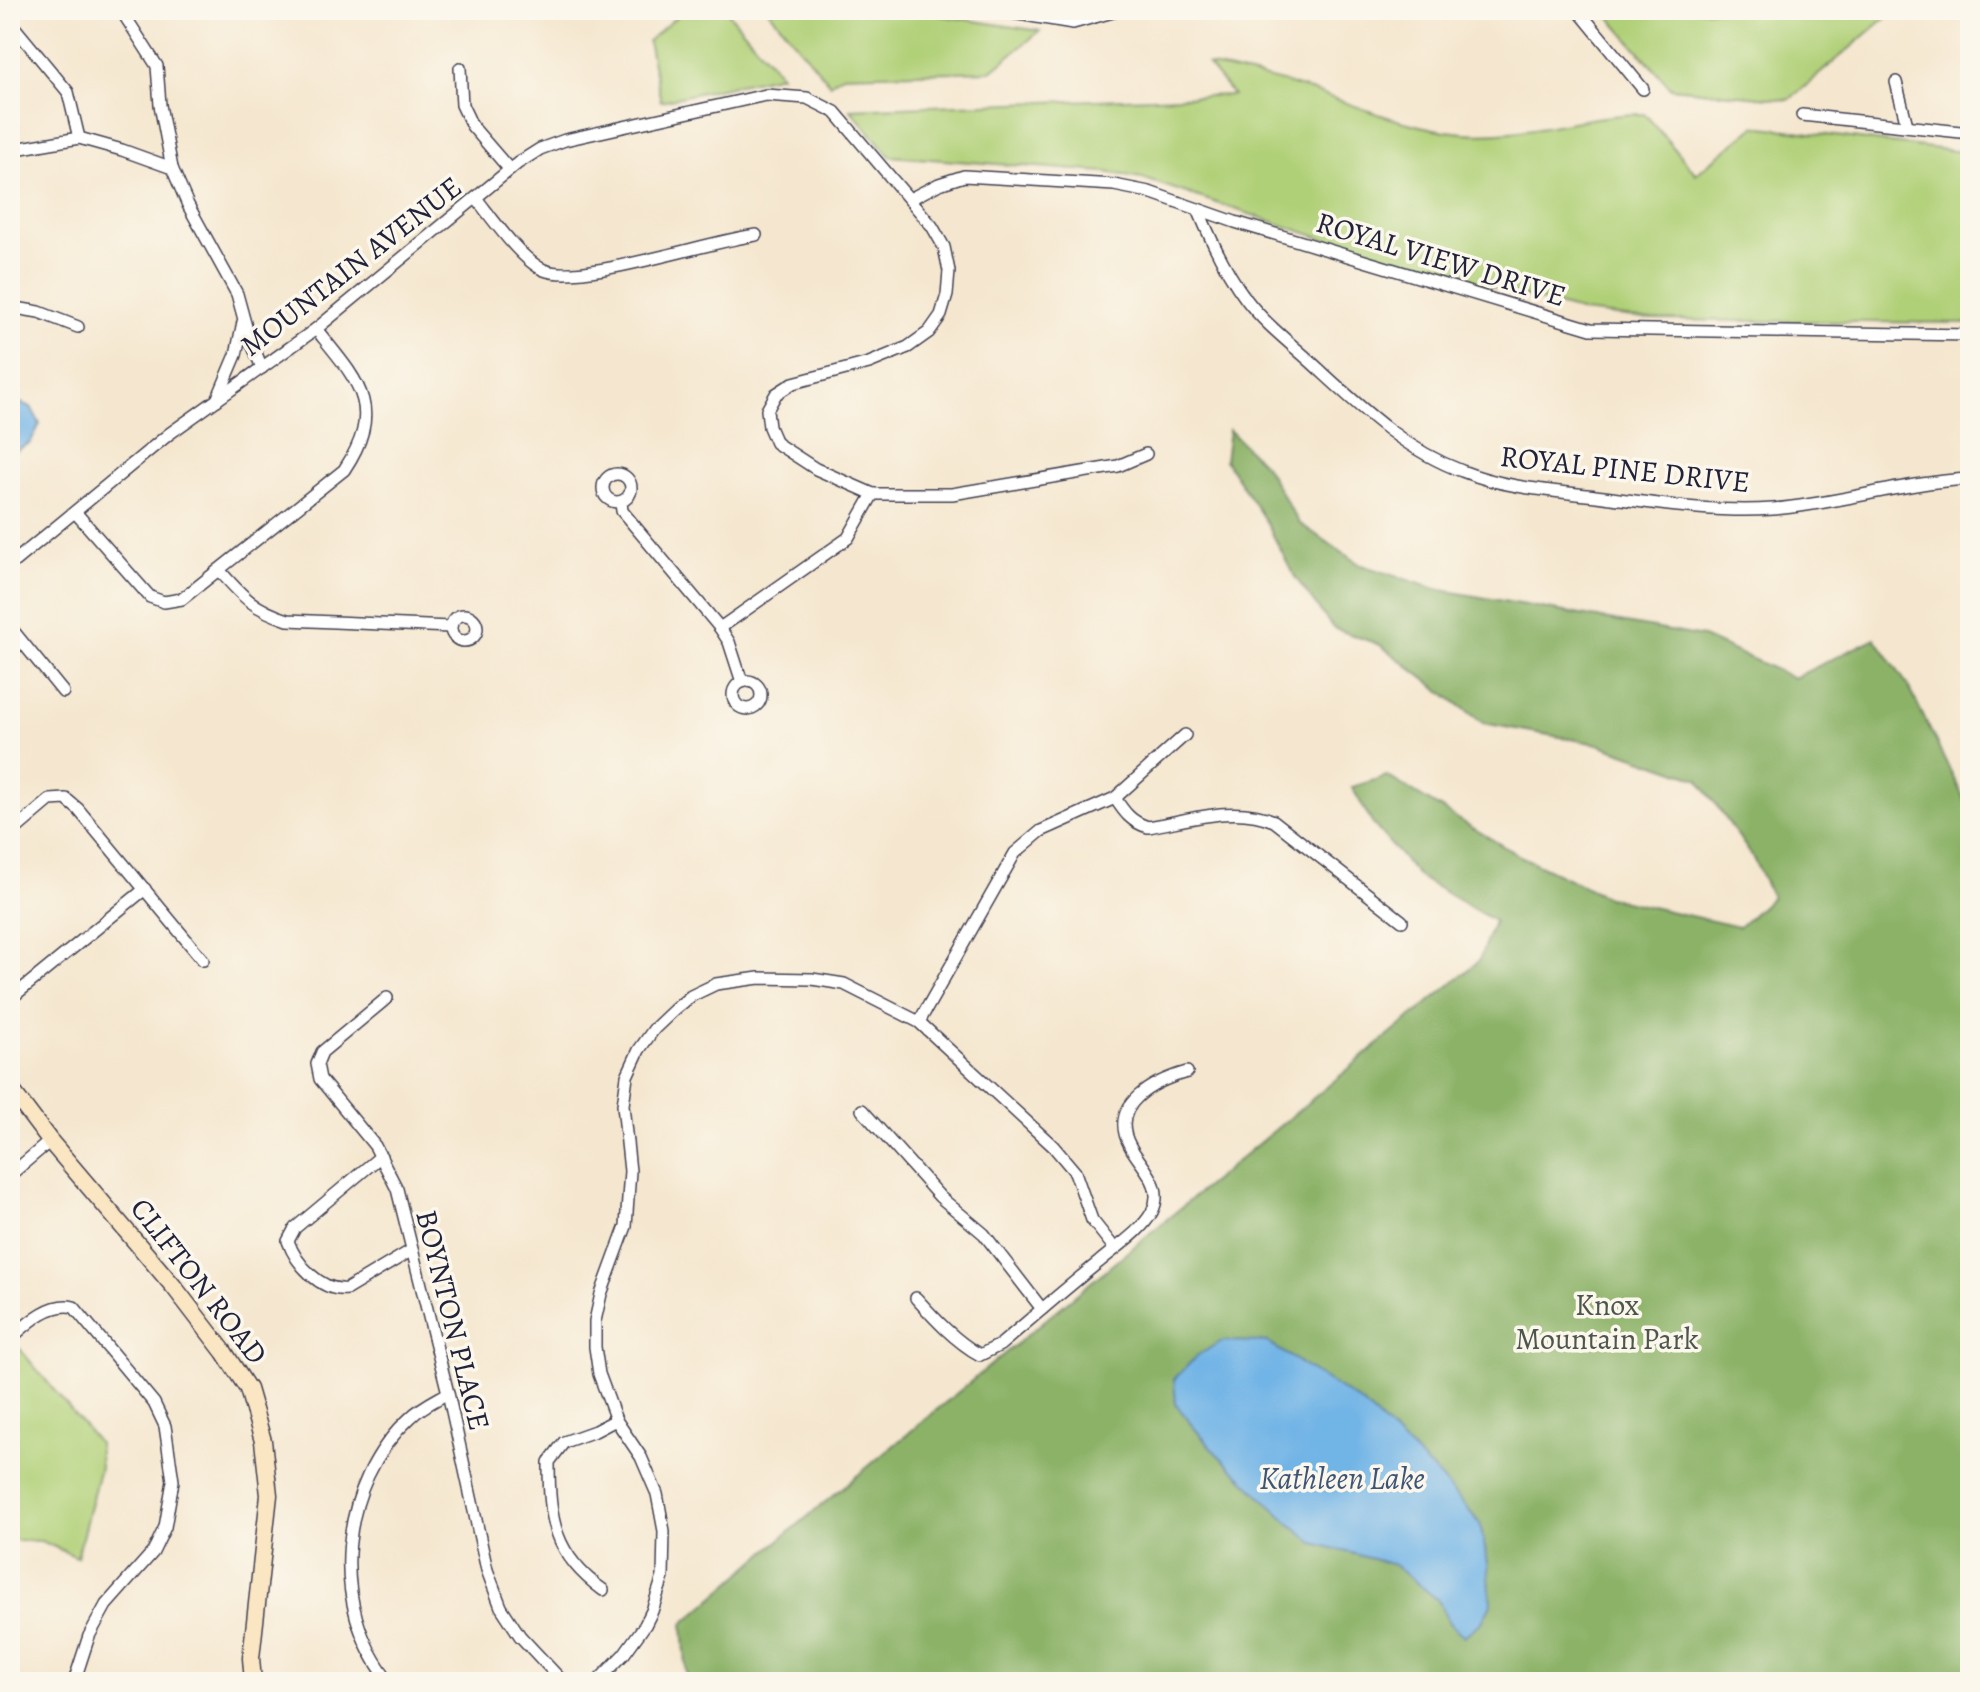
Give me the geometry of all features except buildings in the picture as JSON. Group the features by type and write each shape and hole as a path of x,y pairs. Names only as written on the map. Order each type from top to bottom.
{"main road":[{"name":"CLIFTON ROAD","path":"10,1088 50,1141 174,1287 248,1389 263,1441 269,1495 251,1658 253,1682"}],"street":[{"path":"121,10 157,66 160,105 172,168 188,205 237,294 262,368"},
{"path":"993,10 1073,23 1120,10"},
{"path":"1578,10 1643,89"},
{"path":"10,22 68,92 79,138"},
{"path":"460,68 462,105 472,126 510,170"},
{"path":"1896,82 1907,125"},
{"name":"MOUNTAIN AVENUE","path":"10,565 169,434 316,329 510,170 540,149 565,140 766,95 807,98 835,112 910,199 944,247 949,271 944,305 929,332 908,347 869,363 793,383 776,394 767,410 769,427 776,443 816,469 873,494"},
{"path":"1802,115 1970,133"},
{"path":"10,150 79,138 172,168"},
{"name":"ROYAL VIEW DRIVE","path":"910,199 939,184 964,176 1114,185 1149,192 1591,329 1970,335"},
{"path":"476,198 523,253 543,269 563,273 600,270 756,235"},
{"name":"ROYAL PINE DRIVE","path":"1198,209 1226,270 1248,302 1274,329 1374,419 1419,451 1462,471 1514,486 1660,504 1743,510 1776,509 1891,488 1970,479"},
{"path":"10,307 39,312 78,327"},
{"path":"217,401 236,355 244,319"},
{"path":"75,512 150,597 164,602 182,599 344,470 360,446 367,412 354,377 316,329"},
{"path":"720,628 848,538 873,494 952,494 1118,466 1146,454"},
{"path":"621,502 622,511 720,628 729,642 742,682"},
{"path":"219,570 245,600 265,613 288,620 450,627"},
{"path":"10,627 63,692"},
{"path":"919,1022 1015,853 1041,831 1115,798 1185,735"},
{"path":"1115,798 1126,815 1148,827 1241,812 1266,817 1402,921"},
{"path":"10,834 50,800 66,799 78,809 203,960"},
{"path":"10,999 145,889"},
{"path":"597,1682 624,1654 645,1625 663,1577 664,1531 657,1494 641,1457 616,1420 599,1374 595,1347 595,1321 610,1264 626,1226 630,1171 623,1105 627,1076 639,1050 654,1029 691,996 716,984 759,978 812,979 844,984 919,1022 1053,1146 1075,1172 1092,1220 1115,1249"},
{"name":"BOYNTON PLACE","path":"387,998 322,1052 317,1064 320,1079 381,1156 397,1189 448,1393 487,1570 501,1607 520,1636 563,1682"},
{"path":"916,1298 950,1333 980,1355 1000,1345 1115,1249 1152,1213 1155,1202 1151,1174 1129,1145 1125,1127 1127,1111 1141,1092 1163,1079 1187,1072"},
{"path":"862,1110 940,1197 984,1234 1042,1309"},
{"path":"10,1175 50,1141"},
{"path":"381,1156 295,1228 288,1241 291,1251 320,1283 336,1290 347,1289 412,1250"},
{"path":"10,1339 38,1316 64,1305 74,1307 154,1403 165,1426 173,1481 165,1527 153,1552 106,1605 89,1636 74,1682"},
{"path":"390,1682 373,1660 358,1629 349,1583 348,1544 356,1508 368,1478 386,1447 411,1416 448,1393"},
{"path":"603,1590 582,1575 566,1555 553,1522 549,1462 564,1442 616,1420"}],"green space":[{"path":"680,10 726,10 781,75 661,101 648,41 682,12"},
{"path":"768,10 903,10 1040,31 991,71 842,75 830,84"},
{"path":"1603,10 1895,10 1789,100 1671,88"},
{"path":"1208,65 1293,85 1408,123 1444,131 1486,134 1645,114 1696,174 1755,126 1970,153 1970,323 1652,320 1583,312 1363,252 1142,178 1105,172 890,156 850,109 1233,95"},
{"name":"Knox Mountain Park","path":"1229,430 1266,467 1299,523 1361,565 1436,589 1703,637 1794,678 1875,638 1909,687 1970,811 1970,1682 687,1682 683,1624 771,1547 1479,961 1494,921 1419,877 1372,823 1352,787 1387,776 1518,855 1607,897 1739,927 1772,897 1752,856 1698,779 1598,744 1483,723 1380,645 1333,628 1295,577 1265,520 1225,460"},
{"path":"19,1348 98,1443 100,1467 77,1557 41,1541 10,1540 10,1358"}],"water":[{"path":"10,399 31,407 40,424 30,443 10,454"},
{"name":"Kathleen Lake","path":"1222,1341 1267,1342 1362,1403 1435,1472 1480,1523 1488,1563 1491,1604 1482,1622 1464,1636 1449,1623 1438,1600 1394,1565 1314,1543 1215,1452 1176,1404 1174,1379 1197,1356"}]}
